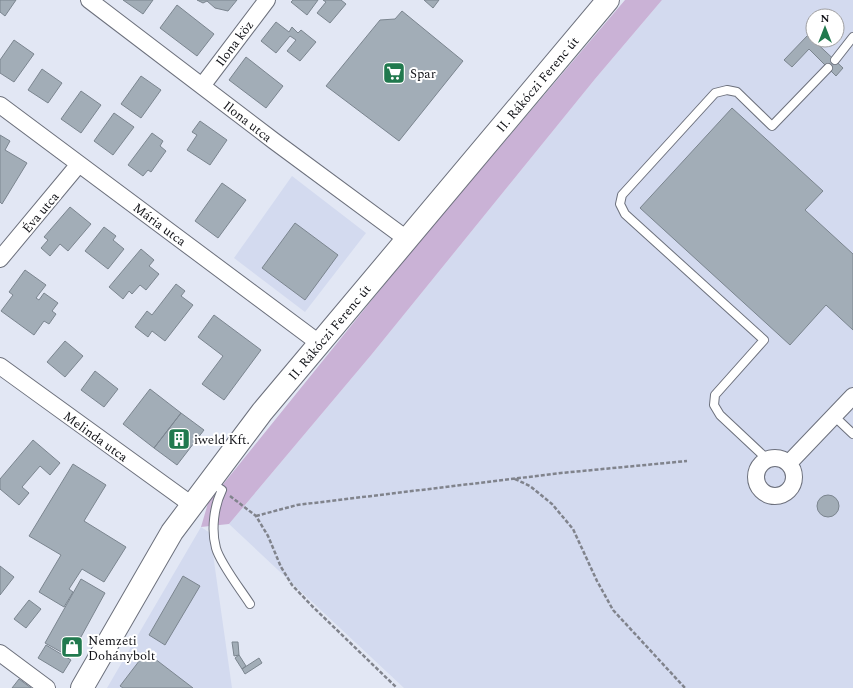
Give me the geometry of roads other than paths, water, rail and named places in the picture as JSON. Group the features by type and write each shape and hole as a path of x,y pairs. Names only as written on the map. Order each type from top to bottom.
{"main road":[{"name":"II. Rákóczi Ferenc út","path":"82,688 154,559 192,506 216,486 262,412 608,0"}],"street":[{"name":"Ilona utca","path":"89,0 408,240"},
{"name":"Ilona köz","path":"202,86 267,0"},
{"name":"Mária utca","path":"0,105 319,343"},
{"name":"Éva utca","path":"0,259 80,164"},
{"name":"Melinda utca","path":"0,366 192,506"},
{"path":"789,464 853,396"},
{"path":"778,458 789,464 794,474 792,486 784,494 772,496 761,490 756,479 758,468 767,460 778,458"},
{"path":"0,653 47,688"}],"lane":[{"path":"835,60 853,37"},
{"path":"767,460 720,415 714,404 715,395 764,340 625,214 620,204 622,195 715,94 727,90 737,92 772,126 828,68"},
{"path":"834,416 853,434"},
{"path":"216,486 214,531 216,549 250,604"}],"place":[{"name":"Spar","path":"394,73"},
{"name":"iweld Kft.","path":"179,439"},
{"name":"Nemzeti Dohánybolt","path":"72,647"}]}
